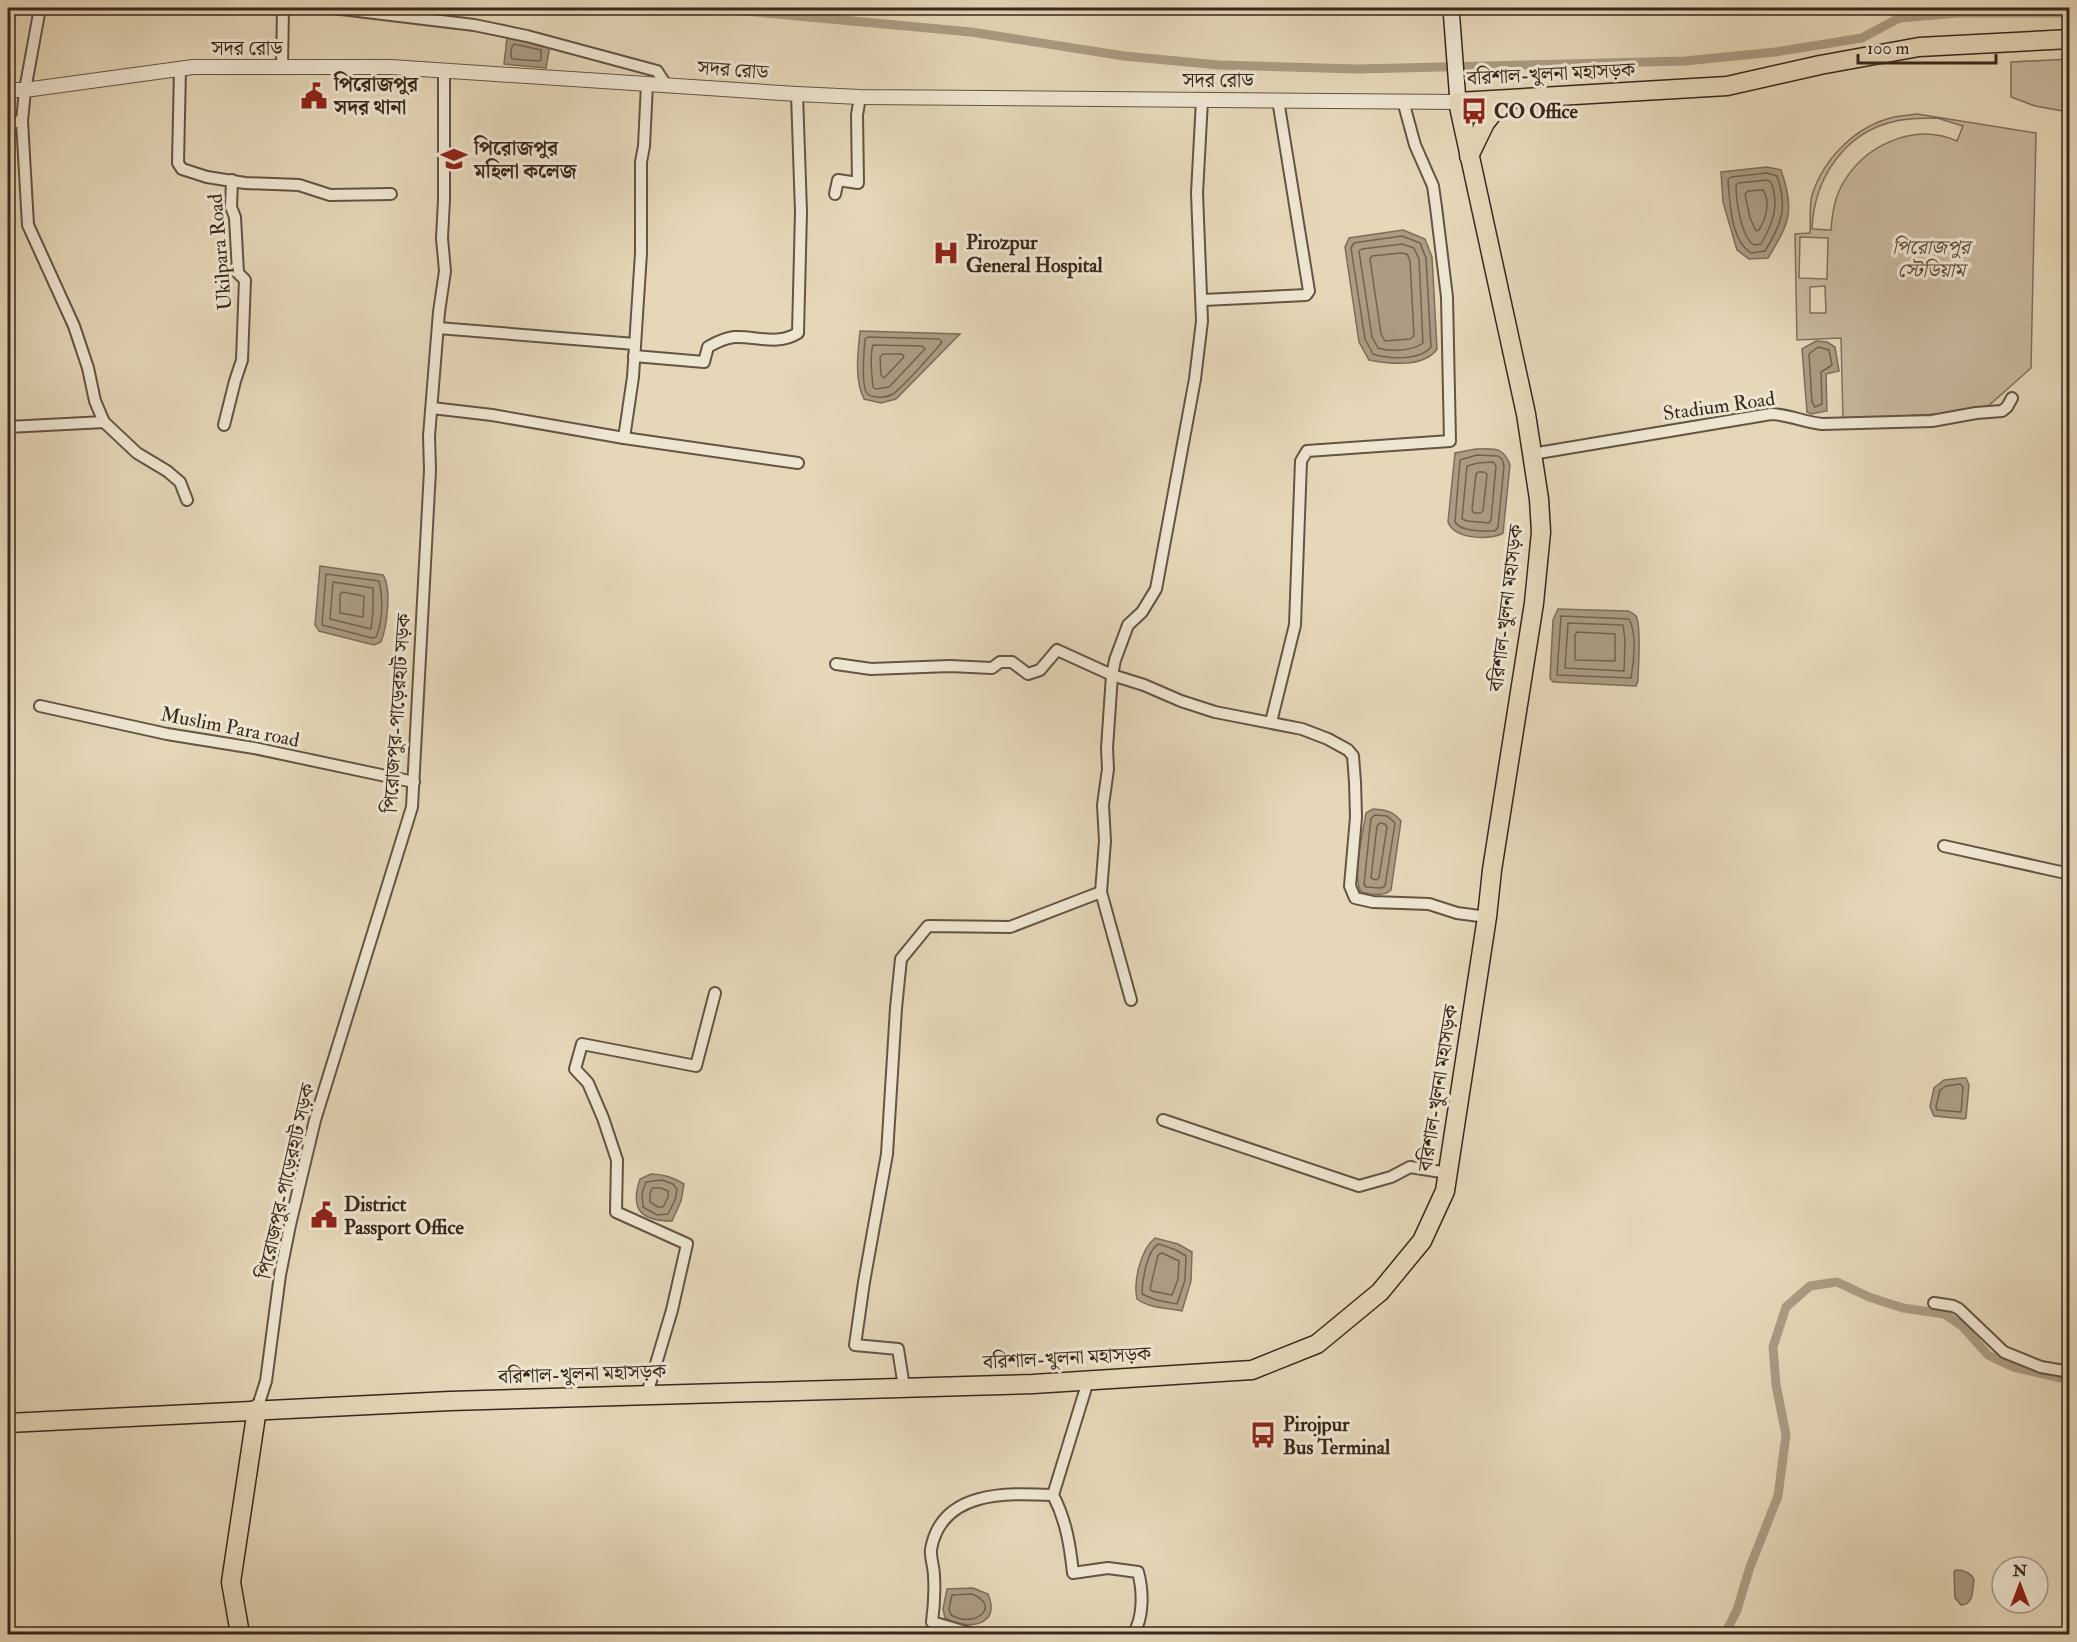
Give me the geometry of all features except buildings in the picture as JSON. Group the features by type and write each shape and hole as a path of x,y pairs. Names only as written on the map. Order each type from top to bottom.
{"main road":[{"path":"1451,8 1458,102"},
{"name":"বরিশাল-খুলনা মহাসড়ক","path":"8,1423 257,1409 648,1394 1088,1381 1252,1370 1317,1344 1380,1292 1422,1242 1445,1191 1487,917 1491,870 1534,603 1541,532 1539,500 1526,414 1458,102 1727,86 1820,65 1919,47 2070,39"},
{"path":"1469,156 1485,123 1503,100"},
{"path":"240,1635 231,1582 257,1409"}],"street":[{"path":"40,8 25,90 22,121 28,225 74,326 88,368 95,400 104,422 137,453 167,471 180,482 188,500"},
{"path":"282,68 283,8"},
{"path":"333,8 474,25 527,36 657,71 666,85"},
{"name":"সদর রোড","path":"8,90 25,90 180,68 391,67 860,97 1458,102"},
{"path":"180,68 178,163 182,169 207,177 299,185 330,195 392,194"},
{"name":"পিরোজপুর-পাড়েরহাট সড়ক","path":"257,1409 266,1381 280,1275 290,1225 315,1120 412,807 430,470 429,436 445,271 442,237 444,72"},
{"path":"624,438 635,344 640,253 641,162 647,84"},
{"path":"634,356 704,362 708,347 725,339 732,337 774,341 789,339 798,333 801,212 797,94"},
{"path":"835,194 838,180 858,183 856,115 860,97"},
{"path":"1131,1000 1101,892 1105,840 1103,805 1108,769 1107,748 1112,675 1128,625 1142,612 1156,589 1200,348 1203,300 1197,193 1202,100"},
{"path":"1203,300 1306,295 1309,291 1278,100"},
{"path":"1271,722 1295,625 1301,461 1307,451 1450,441 1446,297 1436,207 1431,179 1415,145 1403,101"},
{"path":"8,123 22,121"},
{"name":"Ukilpara Road","path":"224,425 242,360 243,348 245,280 238,273 235,217 231,207 232,180"},
{"path":"438,328 635,344"},
{"name":"Stadium Road","path":"1532,454 1771,414 1788,415 1806,423 1822,424 1932,421 2001,411 2007,407 2012,398"},
{"path":"432,408 492,415 624,438 798,463"},
{"path":"8,427 104,422"},
{"path":"836,664 872,669 950,666 992,668 1000,662 1012,662 1028,674 1040,670 1056,650 1181,702 1215,712 1302,729 1328,739 1348,750 1353,756 1356,817 1350,886 1355,898 1373,902 1429,904 1457,913 1487,917"},
{"name":"Muslim Para road","path":"39,706 167,734 254,748 414,782"},
{"path":"1944,846 2070,874"},
{"path":"904,1387 898,1349 855,1345 887,1154 901,960 928,926 1010,927 1101,892"},
{"path":"648,1394 672,1310 687,1244 616,1212 617,1160 588,1083 575,1069 582,1044 696,1066 715,993"},
{"path":"1163,1120 1359,1186 1391,1177 1410,1167 1448,1173"},
{"path":"1934,1303 1959,1309 2004,1352 2041,1367 2070,1372"},
{"path":"1088,1381 1053,1495 1061,1511 1070,1545 1073,1573 1108,1568 1138,1572 1142,1585 1139,1615 1133,1635"},
{"path":"973,1635 932,1622 934,1575 931,1550 944,1518 973,1500 1017,1494 1053,1495"}],"green space":[{"path":"2069,59 2069,112 2035,106 2011,97 2011,62"},
{"name":"পিরোজপুর স্টেডিয়াম","path":"1917,114 2036,133 2031,368 1986,408 1958,413 1843,419 1841,338 1797,340 1795,234 1810,233 1812,195 1817,181 1833,156 1843,146 1880,121","holes":["1937,118 1963,126 1957,141 1924,134 1908,136 1877,148 1851,171 1842,185 1834,207 1831,230 1812,229 1814,210 1826,176 1835,160 1847,147 1861,135 1878,127 1901,120","1800,237 1828,238 1827,279 1799,278","1825,286 1826,313 1810,313 1810,287"]}],"water":[{"path":"507,38 550,45 546,68 504,64"},
{"path":"1767,167 1781,170 1788,196 1788,216 1781,235 1768,258 1749,259 1737,250 1723,202 1721,172"},
{"path":"1403,230 1425,239 1432,257 1437,349 1431,355 1415,362 1386,363 1369,360 1359,342 1345,247 1349,238"},
{"path":"860,331 960,334 896,399 881,403 864,399 861,391 858,365"},
{"path":"1816,341 1827,342 1835,347 1839,371 1826,374 1827,411 1811,414 1807,412 1802,349"},
{"path":"1476,449 1497,450 1504,454 1510,465 1503,533 1497,536 1481,538 1465,535 1457,532 1448,522 1455,453"},
{"path":"320,566 383,575 386,581 388,608 381,642 374,645 319,631 315,625"},
{"path":"1558,609 1628,611 1636,616 1639,638 1636,686 1553,682 1550,678 1553,620"},
{"path":"1373,809 1389,812 1401,821 1391,890 1381,894 1361,892 1358,876 1366,813"},
{"path":"1966,1078 1969,1085 1966,1118 1934,1116 1930,1107 1934,1088 1944,1080"},
{"path":"651,1174 668,1176 684,1184 681,1201 672,1221 645,1216 637,1205 637,1189 640,1179"},
{"path":"1155,1238 1178,1244 1192,1252 1191,1281 1182,1311 1153,1306 1137,1299 1136,1283 1139,1266 1150,1243"},
{"path":"1956,1570 1967,1572 1974,1580 1970,1600 1961,1605 1955,1598 1954,1572"},
{"path":"973,1588 988,1594 991,1605 986,1619 972,1625 945,1618 943,1609 947,1589"}],"waterway":[{"path":"712,8 971,32 1124,56 1219,65 1357,69 1685,61 1775,52 1862,38 1899,18 1958,13 2070,13"},
{"path":"1725,1634 1737,1610 1750,1567 1778,1496 1786,1435 1776,1385 1773,1347 1786,1307 1810,1286 1837,1282 1869,1297 1903,1308 1944,1314 1962,1326 1988,1355 2013,1367 2070,1380"}],"place":[{"name":"পিরোজপুর সদর থানা","path":"314,96"},
{"name":"CO Office","path":"1474,111"},
{"name":"পিরোজপুর মহিলা কলেজ","path":"454,159"},
{"name":"Pirozpur General Hospital","path":"946,253"},
{"name":"District Passport Office","path":"324,1215"},
{"name":"Pirojpur Bus Terminal","path":"1263,1435"}]}
